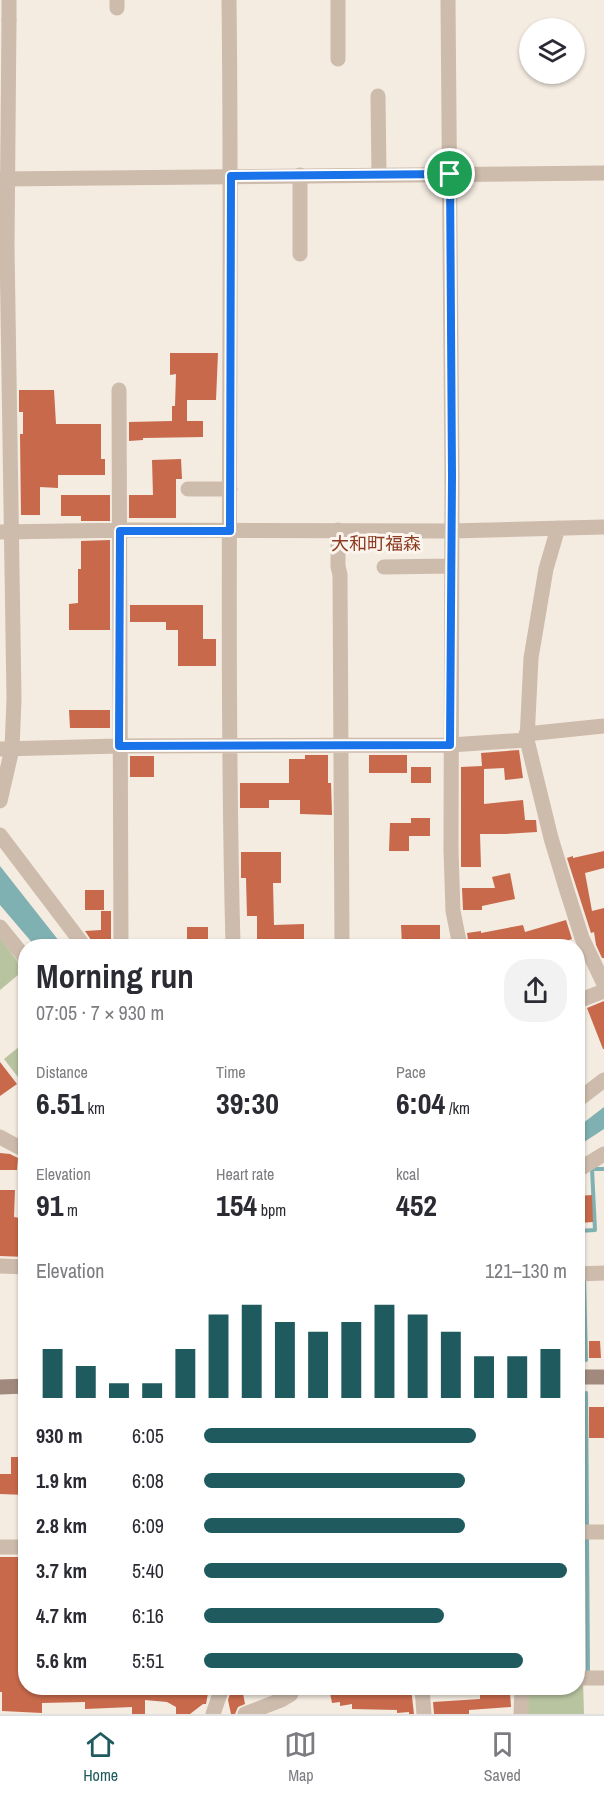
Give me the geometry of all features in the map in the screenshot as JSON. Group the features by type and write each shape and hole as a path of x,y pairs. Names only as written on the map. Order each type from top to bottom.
{"main road":[{"path":"585,1377 604,1377"},
{"path":"0,1387 18,1386"}],"street":[{"path":"0,801 14,699 6,601 7,246 4,179 6,22 9,0"},
{"path":"229,0 230,747 233,939"},
{"path":"338,0 338,59"},
{"path":"448,0 452,531 450,745 453,900 459,939"},
{"path":"378,96 378,175"},
{"path":"4,179 604,173"},
{"path":"300,176 300,254"},
{"path":"119,390 121,939"},
{"path":"188,489 230,489"},
{"path":"6,532 452,531 604,527"},
{"path":"558,528 546,569 531,658 526,737 550,838 582,939"},
{"path":"338,530 342,939"},
{"path":"384,567 451,566"},
{"path":"6,749 119,746 450,745 604,726"},
{"path":"0,835 79,939"},
{"path":"0,927 18,949"},
{"path":"585,944 604,984"},
{"path":"585,998 604,991"},
{"path":"585,1095 604,1080"},
{"path":"0,1137 18,1147"},
{"path":"585,1166 604,1154"},
{"path":"0,1266 18,1267"},
{"path":"585,1274 604,1273"},
{"path":"585,1532 604,1532"},
{"path":"0,1547 18,1547"},
{"path":"585,1678 604,1678"},
{"path":"213,1714 220,1695"},
{"path":"251,1713 289,1695"},
{"path":"423,1695 424,1714"},
{"path":"521,1714 522,1695"}],"green space":[{"path":"0,938 18,962 18,975 0,990"},
{"path":"18,1048 18,1077 4,1059"},
{"path":"527,1695 583,1695 584,1714 527,1714"}],"water":[{"path":"0,866 57,939 29,939 0,905"},
{"path":"604,1107 604,1129 585,1141 585,1122"}],"building":[{"path":"170,353 218,353 216,400 187,400 187,421 203,421 203,437 143,438 143,440 129,441 129,422 172,421 176,374 170,375"},
{"path":"19,390 54,390 56,424 101,424 101,459 105,459 105,475 58,475 58,488 40,487 40,515 21,515 20,434 23,434 23,412 19,412"},
{"path":"181,459 182,479 176,479 176,518 129,518 129,495 153,495 152,460"},
{"path":"61,495 110,495 110,521 81,521 81,516 61,516"},
{"path":"110,540 110,630 69,630 69,604 78,603 81,541"},
{"path":"130,605 203,605 203,639 216,639 216,666 178,666 178,630 166,630 166,622 130,622"},
{"path":"69,710 110,710 110,728 70,728"},
{"path":"519,750 523,778 505,780 504,768 484,769 484,804 523,800 525,820 536,820 537,832 480,834 481,867 461,867 461,767 482,766 481,753"},
{"path":"305,755 328,755 328,783 331,783 332,815 300,814 300,800 269,800 269,808 240,808 240,783 289,783 289,759 305,759"},
{"path":"369,755 407,755 407,773 369,773"},
{"path":"130,756 154,756 154,777 130,777"},
{"path":"411,767 431,767 431,783 411,783"},
{"path":"411,818 430,818 430,836 409,836 409,851 389,851 390,823 411,823"},
{"path":"604,851 604,868 585,873 592,911 604,908 604,958 602,958 596,945 594,932 591,933 567,858"},
{"path":"241,852 281,852 281,883 273,883 274,925 304,924 304,939 257,939 257,916 247,916 246,878 241,878"},
{"path":"510,873 515,899 482,906 482,910 463,910 462,888 495,888 492,877"},
{"path":"85,890 104,890 104,910 85,910"},
{"path":"101,911 111,911 111,939 90,939 85,931 101,930"},
{"path":"566,920 572,939 468,939 467,933 481,931 481,933 523,925 525,932"},
{"path":"401,925 440,925 440,939 402,939"},
{"path":"187,927 208,927 208,939 187,939"},
{"path":"604,1001 604,1049 603,1049 587,1008"},
{"path":"0,1062 17,1084 0,1096"},
{"path":"0,1153 18,1158 17,1170 0,1170"},
{"path":"0,1190 15,1190 14,1217 18,1218 18,1257 0,1256"},
{"path":"592,1195 593,1222 585,1223 585,1196"},
{"path":"589,1341 600,1341 601,1358 589,1358"},
{"path":"589,1407 604,1407 604,1438 589,1438"},
{"path":"11,1457 18,1457 18,1495 0,1494 0,1474 11,1474"},
{"path":"0,1557 18,1557 18,1695 208,1695 206,1704 190,1714 176,1714 176,1707 167,1702 145,1700 145,1714 132,1714 132,1707 85,1709 85,1702 42,1703 42,1713 2,1711 2,1692 0,1692"},
{"path":"230,1695 243,1695 245,1704 238,1707 235,1714 231,1714 228,1700"},
{"path":"330,1695 412,1695 414,1714 397,1713 397,1710 352,1709 352,1704 340,1706 340,1702 332,1703"},
{"path":"480,1695 510,1695 511,1707 469,1710 469,1714 434,1714 433,1702 480,1699"}],"waterway":[{"path":"585,1231 595,1230 592,1169 604,1169"},
{"path":"585,1320 586,1360"},
{"path":"586,1393 587,1525"},
{"path":"587,1536 588,1674"}],"district":[{"name":"大和町福森","path":"376,543"}],"route":[{"path":"450,174 452,477 450,745 119,746 120,531 230,531 231,176 450,174"}]}
